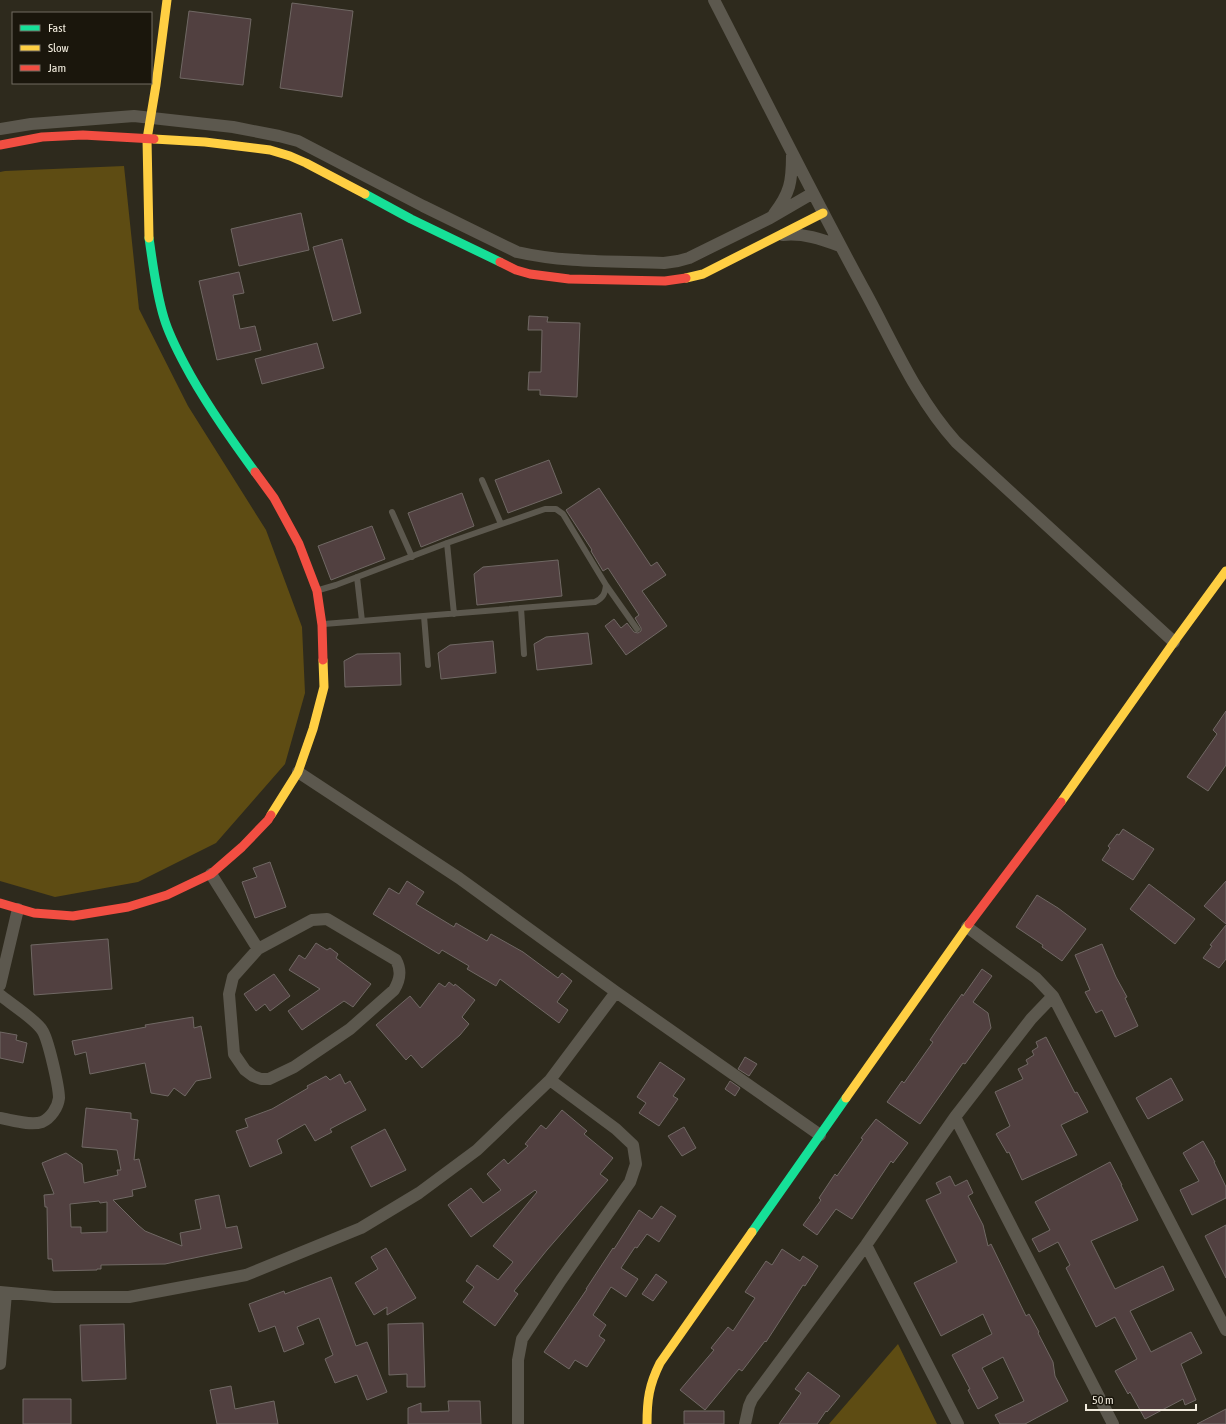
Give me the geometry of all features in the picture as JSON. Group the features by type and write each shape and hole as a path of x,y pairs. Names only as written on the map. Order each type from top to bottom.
{"street":[{"path":"0,903 34,913 73,916 128,907 167,895 211,874 242,847 268,820 298,772 313,729 324,687 322,624 317,590 296,537 274,498 231,440 195,384 176,348 164,319 157,291 149,236 147,139 167,0"},
{"path":"714,0 840,246 921,395 941,425 956,442 1174,642"},
{"path":"0,129 31,124 126,116 150,117 233,127 279,136 298,141 517,252 534,256 664,263 678,261 689,258 770,218 813,193"},
{"path":"0,145 42,137 63,135 111,136 205,142 270,150 290,156 411,219 516,270 541,276 569,279 665,281 684,279 702,274 823,213"},
{"path":"770,218 787,194 792,174 792,152"},
{"path":"774,237 802,234 823,239 840,246"},
{"path":"647,1424 648,1388 660,1363 967,927 1074,785 1174,642 1226,571"},
{"path":"298,772 459,878 616,992 820,1135"},
{"path":"211,874 258,950"},
{"path":"0,985 18,909"},
{"path":"327,919 396,960 399,966 400,974 398,984 394,990 350,1029 294,1067 269,1079 261,1079 253,1076 245,1070 234,1054 229,994 233,977 258,950 312,920 327,919"},
{"path":"967,927 1031,973 1053,996 1226,1330"},
{"path":"0,1364 3,1292 54,1297 129,1297 246,1275 362,1228 418,1193 476,1150 550,1080 616,992"},
{"path":"0,995 42,1028 52,1060 59,1097 57,1106 51,1115 42,1122 30,1123 0,1118"},
{"path":"745,1424 752,1399 866,1245 955,1117 1030,1018 1053,996"},
{"path":"518,1424 518,1360 522,1339 561,1280 630,1182 636,1164 633,1146 622,1135 550,1080"},
{"path":"955,1117 1113,1424"},
{"path":"866,1245 958,1424"}],"lane":[{"path":"482,480 501,524"},
{"path":"317,590 545,509 556,509 563,514 606,585 637,629"},
{"path":"392,512 412,556"},
{"path":"447,543 454,614"},
{"path":"357,577 362,621"},
{"path":"322,624 595,602 602,598 606,593 606,585"},
{"path":"521,608 524,654"},
{"path":"424,616 428,665"}],"shaded area":[{"path":"124,166 139,309 188,406 266,530 302,627 305,693 285,764 216,843 138,882 55,897 0,881 0,172"},
{"path":"898,1344 937,1424 829,1424"}],"building":[{"path":"292,3 353,11 342,97 280,88"},
{"path":"189,11 251,19 243,85 180,78"},
{"path":"301,213 309,250 239,266 231,229"},
{"path":"342,239 361,313 333,321 313,247"},
{"path":"239,272 244,293 233,295 240,329 255,326 261,350 217,360 199,281"},
{"path":"529,316 548,317 547,322 580,323 577,397 540,395 540,390 528,390 529,372 541,372 542,330 528,330"},
{"path":"317,343 324,368 262,384 255,359"},
{"path":"549,460 562,493 508,513 495,480"},
{"path":"599,488 651,566 657,562 666,575 642,591 667,626 626,655 605,626 614,619 621,628 627,623 634,632 638,633 641,631 641,628 635,618 639,615 608,568 603,571 591,551 592,550 566,510"},
{"path":"462,493 474,526 421,547 408,513"},
{"path":"372,526 385,559 331,580 318,546"},
{"path":"558,560 562,596 477,605 474,574 483,567"},
{"path":"588,633 592,664 537,670 534,644 546,637"},
{"path":"493,641 496,673 441,679 438,653 450,645"},
{"path":"400,653 401,685 345,687 344,661 357,654"},
{"path":"1226,711 1226,765 1208,791 1187,777 1217,734 1213,730"},
{"path":"1123,829 1154,849 1133,880 1102,860 1110,848 1108,846"},
{"path":"270,862 286,907 255,918 242,882 257,877 253,868"},
{"path":"407,881 424,892 416,904 454,927 456,923 487,941 491,934 523,952 558,978 562,973 572,981 557,1002 568,1010 559,1023 500,979 496,986 467,969 469,966 442,950 439,954 373,914 389,888 399,894"},
{"path":"1226,881 1226,924 1204,906"},
{"path":"1149,884 1195,919 1175,944 1130,909"},
{"path":"1037,895 1058,908 1086,929 1062,961 1042,947 1043,945 1016,927"},
{"path":"1226,925 1226,959 1219,968 1203,958 1212,946 1210,945"},
{"path":"108,939 112,989 34,995 31,945"},
{"path":"316,943 327,950 330,948 338,954 336,958 371,984 353,1007 344,1001 302,1030 288,1011 320,989 289,970 299,955 305,959"},
{"path":"1102,944 1116,977 1127,997 1125,998 1138,1026 1115,1037 1102,1010 1096,1013 1085,992 1090,990 1075,955"},
{"path":"982,969 992,976 973,1002 988,1013 991,1028 965,1064 963,1063 920,1124 887,1102 902,1081 904,1083 933,1042 930,1040 945,1018"},
{"path":"274,974 290,996 270,1011 265,1004 256,1011 244,994"},
{"path":"449,982 454,986 455,984 475,1000 462,1017 469,1024 460,1035 422,1068 411,1055 406,1060 376,1025 410,996 420,1008 439,983 445,987"},
{"path":"193,1017 194,1028 201,1026 211,1078 196,1081 185,1096 174,1088 168,1096 151,1093 145,1063 90,1074 86,1052 75,1055 72,1041 146,1027 145,1025"},
{"path":"0,1032 17,1035 16,1040 27,1043 23,1063 0,1058"},
{"path":"1046,1037 1075,1093 1077,1092 1088,1112 1061,1125 1077,1155 1022,1180 1009,1152 1007,1153 996,1134 1010,1126 995,1092 1023,1079 1018,1069 1028,1064 1026,1060 1034,1055 1032,1051 1038,1047 1036,1042"},
{"path":"745,1057 757,1064 749,1076 738,1069"},
{"path":"660,1062 685,1079 673,1096 678,1099 659,1126 639,1113 646,1103 637,1097"},
{"path":"340,1074 345,1084 350,1081 366,1110 330,1129 332,1132 315,1141 305,1124 277,1140 282,1153 250,1167 236,1131 248,1127 245,1119 272,1109 308,1088 307,1086 326,1076 330,1080"},
{"path":"1171,1078 1183,1100 1148,1119 1136,1098"},
{"path":"730,1081 740,1088 735,1096 725,1089"},
{"path":"86,1108 131,1113 131,1119 138,1120 134,1160 139,1159 146,1187 132,1190 133,1196 113,1200 145,1231 182,1246 180,1233 201,1229 195,1200 219,1195 226,1228 237,1226 242,1248 165,1264 101,1265 101,1269 97,1270 53,1271 52,1259 48,1259 47,1207 45,1207 44,1195 54,1194 42,1163 66,1153 82,1164 84,1183 118,1175 117,1170 121,1170 117,1150 82,1147","holes":["99,1201 100,1203 107,1202 107,1232 81,1233 81,1227 71,1227 70,1204"]},
{"path":"562,1110 587,1131 584,1134 613,1158 600,1174 608,1180 547,1250 514,1291 518,1294 495,1326 463,1302 474,1287 466,1281 477,1265 498,1280 513,1262 493,1246 537,1192 535,1190 471,1237 448,1205 471,1188 483,1203 501,1190 487,1174 504,1159 508,1164 528,1146 525,1144 541,1125 546,1129"},
{"path":"876,1119 908,1143 893,1163 891,1161 852,1219 836,1209 817,1235 803,1225 821,1200 819,1198 835,1174 837,1176 863,1139 861,1138"},
{"path":"684,1127 696,1148 682,1156 668,1136"},
{"path":"385,1129 406,1170 371,1187 351,1147"},
{"path":"1203,1141 1215,1162 1226,1187 1226,1198 1192,1215 1180,1190 1199,1181 1183,1153"},
{"path":"1110,1162 1138,1220 1091,1241 1115,1289 1163,1266 1174,1290 1130,1311 1151,1352 1191,1332 1202,1353 1181,1364 1196,1400 1185,1405 1183,1399 1145,1419 1130,1392 1128,1394 1115,1371 1137,1359 1115,1317 1096,1327 1066,1268 1070,1265 1058,1242 1039,1252 1032,1239 1050,1230 1035,1202"},
{"path":"950,1176 955,1186 967,1180 973,1193 968,1196 983,1225 988,1246 991,1244 1026,1316 1029,1314 1039,1332 1038,1333 1053,1362 1055,1376 1068,1401 1025,1424 1000,1424 995,1415 1024,1401 1003,1357 982,1368 998,1398 978,1409 968,1390 970,1389 952,1355 992,1334 983,1314 941,1336 914,1283 957,1262 926,1200 941,1193 936,1183"},
{"path":"661,1206 676,1216 659,1242 647,1234 637,1248 635,1247 621,1268 638,1279 626,1297 611,1287 593,1315 606,1325 599,1336 605,1340 587,1367 575,1360 569,1369 544,1352 639,1210 652,1219"},
{"path":"1226,1225 1226,1278 1205,1236"},
{"path":"386,1248 416,1298 387,1315 387,1307 374,1315 355,1283 378,1269 371,1257"},
{"path":"782,1249 800,1261 803,1256 818,1266 805,1286 803,1285 766,1342 765,1341 742,1371 739,1369 705,1410 680,1390 714,1350 711,1348 728,1327 733,1331 755,1298 745,1292 766,1261 772,1265"},
{"path":"656,1274 667,1282 653,1301 642,1294"},
{"path":"331,1277 356,1346 367,1342 387,1392 367,1400 357,1375 335,1383 325,1359 333,1355 319,1318 297,1327 304,1344 284,1352 275,1326 259,1332 249,1304 284,1291 285,1294"},
{"path":"423,1323 425,1387 407,1387 407,1374 389,1375 388,1324"},
{"path":"124,1324 126,1379 82,1381 80,1325"},
{"path":"808,1372 840,1396 827,1412 826,1411 817,1424 779,1424 801,1393 795,1389"},
{"path":"231,1386 235,1409 274,1401 278,1424 217,1424 210,1390"},
{"path":"23,1399 71,1399 71,1424 23,1424"},
{"path":"448,1401 480,1401 481,1424 408,1424 408,1408 421,1403 421,1412 449,1411"},
{"path":"1226,1409 1226,1424 1197,1424"},
{"path":"684,1411 724,1411 724,1424 684,1424"}],"traffic: fast":[{"path":"365,194 411,219 500,262"},
{"path":"149,238 161,308 173,342 209,407 255,472"},
{"path":"752,1232 846,1098"}],"traffic: slow":[{"path":"149,238 147,139 156,85 167,0"},
{"path":"154,139 205,142 270,150 306,163 365,194"},
{"path":"686,278 703,274 823,213"},
{"path":"1061,802 1226,571"},
{"path":"271,815 298,772 313,729 324,687 323,660"},
{"path":"846,1098 969,924"},
{"path":"647,1424 649,1393 653,1378 660,1363 752,1232"}],"traffic: jam":[{"path":"0,145 42,137 83,135 154,139"},
{"path":"500,262 516,270 530,274 569,279 665,281 686,278"},
{"path":"255,472 274,498 299,544 317,591 322,625 323,660"},
{"path":"969,924 1061,802"},
{"path":"0,903 34,913 73,916 128,907 167,895 211,874 242,847 271,815"}]}
